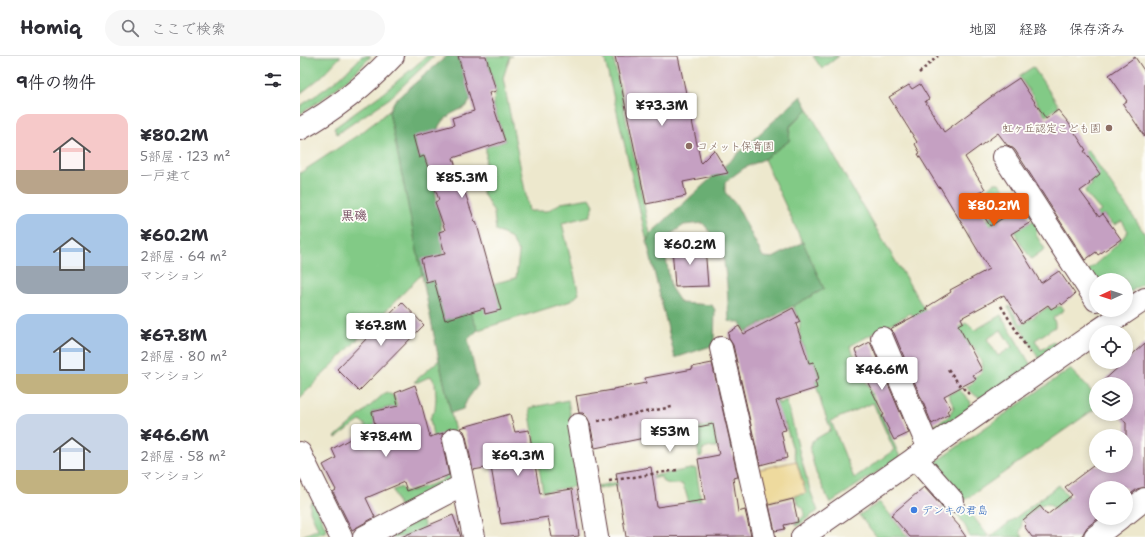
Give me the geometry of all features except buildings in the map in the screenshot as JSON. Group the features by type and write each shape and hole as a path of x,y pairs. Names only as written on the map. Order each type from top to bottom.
{"street":[{"path":"300,129 353,93 393,56"},
{"path":"1004,157 1089,289"},
{"path":"802,537 1041,371 1101,324 1145,298"},
{"path":"882,338 922,453 952,501"},
{"path":"721,348 764,537"},
{"path":"578,425 597,537"},
{"path":"454,439 474,537"},
{"path":"300,453 341,537"},
{"path":"364,537 463,485"},
{"path":"1133,508 1145,499"},
{"path":"1095,537 1111,525"}],"path":[{"path":"919,73 938,56"},
{"path":"1001,306 1041,371"},
{"path":"948,368 958,384 977,401 988,408"},
{"path":"578,425 672,407"},
{"path":"588,485 677,470"}],"green space":[{"path":"300,56 341,56 321,77 300,94"},
{"path":"362,56 371,56 338,87 300,114 300,106 333,83"},
{"path":"427,56 434,56 390,98 337,134 334,128 383,93"},
{"path":"447,56 459,56 458,57 471,99 467,106 451,114 440,124 430,146 431,167 441,224 445,274 445,319 470,312 478,330 468,339 478,385 467,400 463,409 451,413 389,111 395,100"},
{"path":"486,56 513,56 510,57 503,78 529,211 547,211 561,203 590,198 594,205 590,216 562,223 579,294 571,301 478,330 463,291 516,278 519,253 510,237 496,231 494,213 482,191 486,147 505,141 493,104 496,91"},
{"path":"604,56 613,56 650,234 647,241"},
{"path":"813,56 839,56 822,69"},
{"path":"1033,67 1059,106 1046,116 1019,76"},
{"path":"801,96 808,109 790,126 789,141 764,159 744,168 725,182 725,192 737,206 763,257 773,258 803,242 824,289 746,332 740,323 729,321 727,284 722,248 703,223 684,225 663,240 671,288 681,303 712,305 715,310 714,345 675,358 647,242 650,234"},
{"path":"808,109 853,190 941,337 966,323 975,330 1001,315 1032,367 985,400 976,396 966,387 974,382 976,376 982,372 983,366 974,347 966,345 940,361 911,313 850,346 900,457 830,503 816,473 810,451 812,441 831,430 815,381 819,379 814,362 809,363 799,333 800,322 793,306 824,289 764,159 789,141 790,127","holes":["1001,330 1012,347 998,356 987,339","873,403 894,450 854,478 831,421"]},
{"path":"389,111 422,274 300,398 300,173 361,133"},
{"path":"1088,150 1145,234 1145,282 1133,290 1133,273 1089,274 1087,272 1124,237 1128,231 1122,221 1114,225 1103,214 1076,234 1074,231 1101,211 1086,194 1085,190 1092,185 1082,169 1063,167"},
{"path":"993,183 999,183 1006,191 1017,195 1024,204 970,238 967,233 990,218 997,211 996,201 985,196 986,191"},
{"path":"1034,220 1038,225 1036,235 1045,249 1031,259 1019,241 1014,229 1022,227"},
{"path":"1009,306 1021,324 1048,307 1052,310 1059,306 1063,308 1064,310 1053,318 1055,327 1035,340 1041,350 1054,342 1057,347 1039,359 1008,308"},
{"path":"439,360 455,432 456,477 400,509 393,490 401,487 405,493 441,481 446,476 434,443 430,418 435,410 435,383 431,376 418,382 414,382"},
{"path":"768,368 779,404 786,400 810,490 818,511 797,526 795,524 804,516 804,509 798,504 795,496 806,493 785,423 781,424"},
{"path":"1070,369 1089,389 1089,413 962,502 989,537 969,537 966,527 956,513 949,513 914,537 877,537 859,515 880,502 906,535 910,536 943,508 943,503 931,465"},
{"path":"959,389 971,402 969,410 933,436 929,429 948,417 954,407 948,395"},
{"path":"386,392 394,396 405,442 366,441 365,424 360,421 336,438 335,437","holes":["392,408 378,435 372,412"]},
{"path":"724,393 728,411 721,412 717,442 733,439 736,450 726,452 717,447 711,447 702,450 702,456 699,457 694,429 713,424 708,397"},
{"path":"568,400 582,485 543,492 529,408"},
{"path":"696,468 701,501 689,503 682,484 670,484 663,482 661,477 598,489 597,486"},
{"path":"1059,485 1093,531 1085,537 1068,537 1057,510 1048,504 1040,505 1021,521 1022,526 1020,532 1023,537 990,537"},
{"path":"314,502 327,531 311,537 300,537 318,529 310,511 310,503"},
{"path":"421,517 430,537 380,537"}],"sand":[{"path":"796,461 806,493 764,503 756,470"}],"place":[{"name":"虹ヶ丘認定こども園","path":"1109,128"},
{"name":"コメット保育園","path":"689,146"},
{"name":"デンキの君島","path":"914,510"}],"district":[{"name":"黒磯","path":"354,215"}]}
